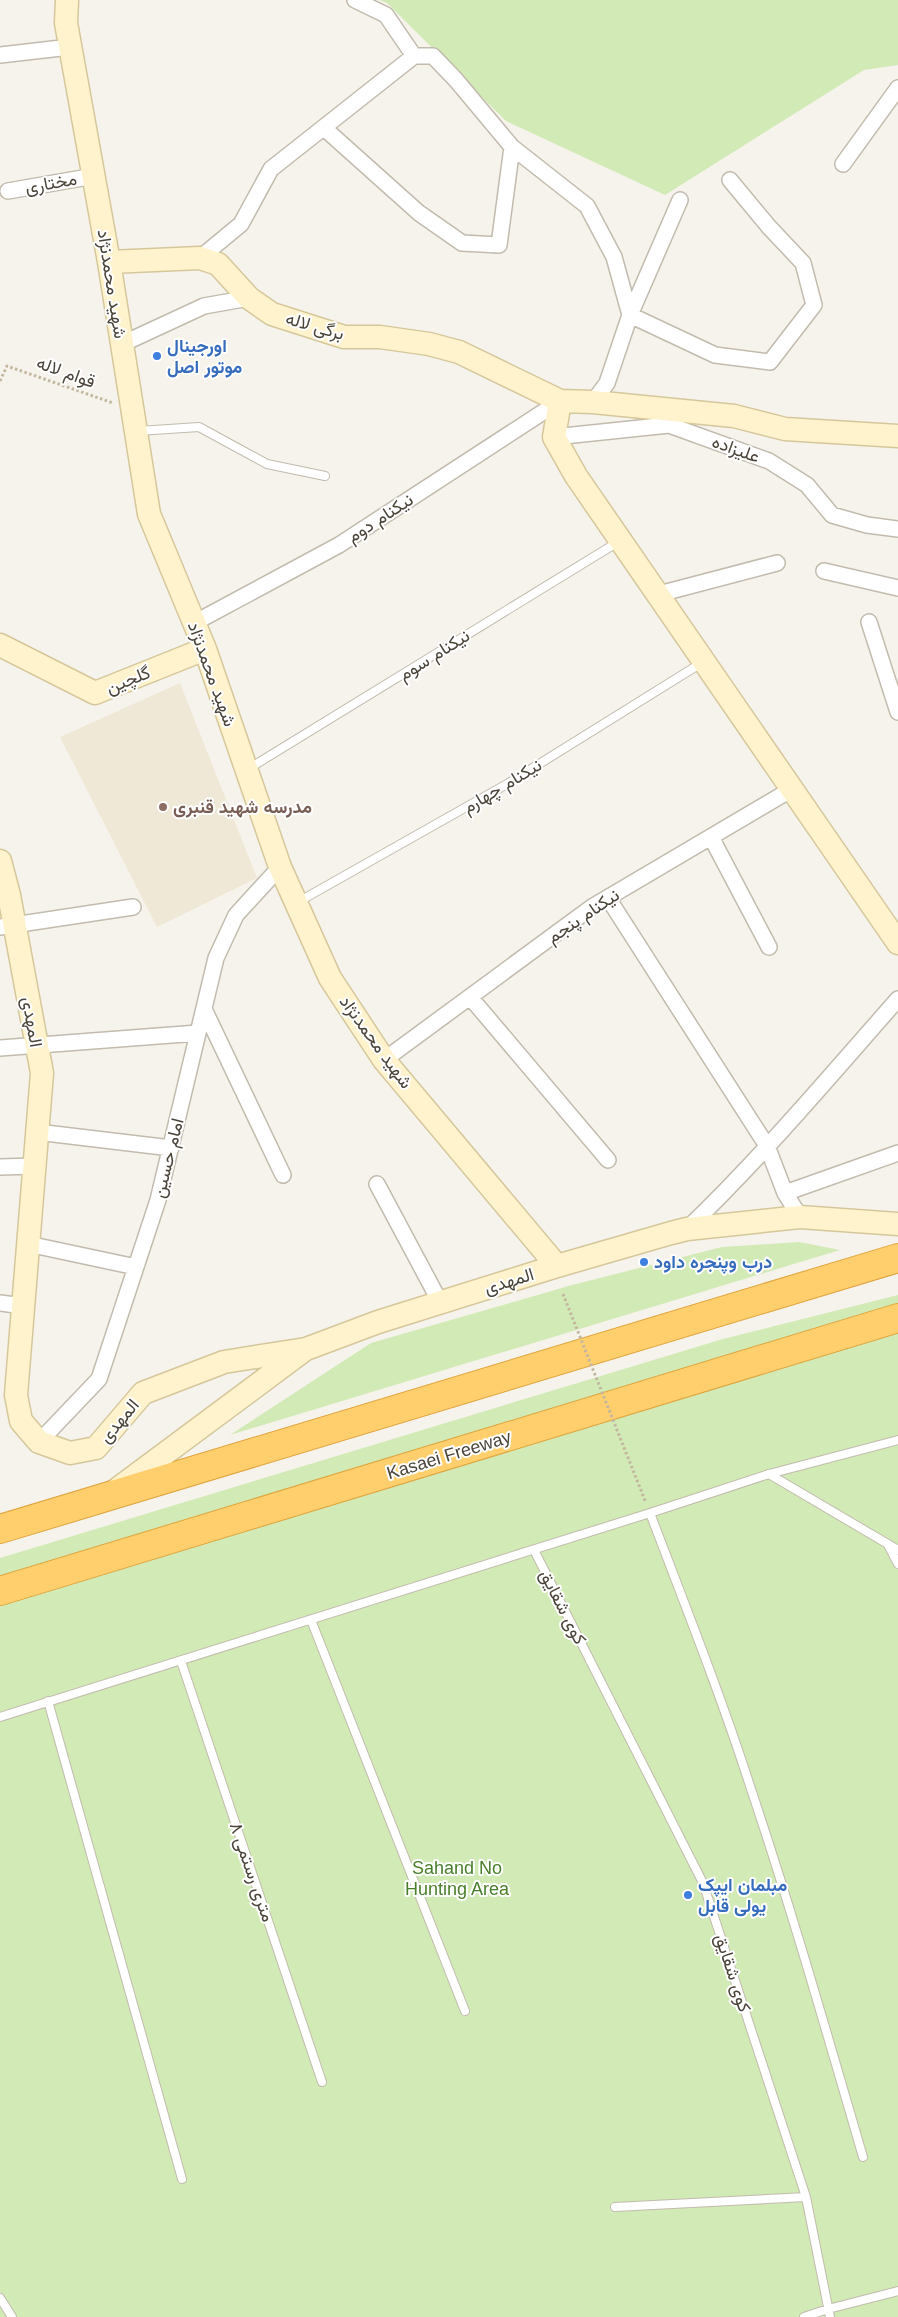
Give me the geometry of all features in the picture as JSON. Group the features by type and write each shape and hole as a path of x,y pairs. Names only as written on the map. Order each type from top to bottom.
{"highway":[{"path":"0,1529 898,1258"},
{"name":"Kasaei Freeway","path":"0,1591 898,1318"}],"street":[{"name":"شهید محمدنژاد","path":"67,0 66,23 109,262 149,514 204,649 280,867 330,978 384,1060 557,1266"},
{"path":"356,0 386,15 414,56"},
{"path":"0,55 70,47"},
{"path":"200,258 240,224 271,169 414,56 433,56 456,80 512,147 587,206 614,258 630,315 715,355 770,362 814,305 803,263 769,227 730,180"},
{"path":"843,164 898,88"},
{"path":"324,128 419,213 462,243 500,245 512,147"},
{"name":"مختاری","path":"8,191 94,176"},
{"path":"593,402 607,383 630,315 680,200"},
{"name":"برگی لاله","path":"109,262 200,258 218,264 249,298 272,314 344,337 380,337 429,344 459,352 560,401"},
{"path":"122,344 204,306 249,298"},
{"path":"898,436 785,429 734,416 593,402 560,401 554,437 576,476 622,540 898,943"},
{"name":"نیکنام دوم","path":"194,623 339,545 560,401"},
{"name":"علیزاده","path":"554,437 669,425 769,461 807,485 832,515 867,525 898,529"},
{"path":"659,594 777,563"},
{"path":"824,571 898,588"},
{"path":"869,622 897,705"},
{"name":"گلچین","path":"0,644 95,693 204,649"},
{"name":"نیکنام پنجم","path":"384,1060 608,898 792,789"},
{"path":"711,837 769,947"},
{"name":"المهدی","path":"0,861 9,895 7,926 42,1073 16,1395 21,1421 39,1442 70,1453 96,1448 143,1393 224,1362 306,1349 378,1322 440,1302 687,1229 800,1218 898,1224"},
{"name":"امام حسین","path":"39,1442 99,1379 158,1200 216,958 236,915 280,867"},
{"path":"608,898 767,1146 785,1192 800,1218"},
{"path":"7,926 133,907"},
{"path":"470,997 608,1160"},
{"path":"687,1229 723,1194 898,999"},
{"path":"204,1009 283,1174"},
{"path":"0,1048 198,1033"},
{"path":"37,1132 171,1148"},
{"path":"785,1192 898,1153"},
{"path":"0,1167 34,1166"},
{"path":"377,1184 440,1302"},
{"path":"28,1244 136,1267"},
{"path":"0,1303 23,1306"},
{"path":"107,1497 306,1349"}],"lane":[{"path":"134,421 200,427 267,464 325,476"},
{"name":"نیکنام سوم","path":"246,770 622,540"},
{"name":"نیکنام چهارم","path":"296,903 507,784 704,661"},
{"path":"0,1718 48,1701 181,1662 769,1474 898,1440"},
{"path":"769,1474 898,1550"},
{"path":"650,1513 705,1657 751,1789 798,1935 863,2157"},
{"path":"888,1545 898,1564"},
{"name":"کوی شقایق","path":"534,1550 703,1883 806,2198 830,2317"},
{"path":"311,1620 465,2011"},
{"name":"۸ متری رستمی","path":"181,1662 322,2082"},
{"path":"48,1701 182,2179"},
{"path":"615,2207 806,2198"},
{"path":"804,2317 828,2308 898,2290"},
{"path":"0,2298 12,2317"}],"path":[{"name":"قوام لاله","path":"0,381 7,366 134,421"},
{"path":"563,1294 646,1503"}],"shaded area":[{"name":"مدرسه شهید قنبری","path":"180,683 257,878 157,927 60,737"}],"green space":[{"path":"380,0 898,0 898,65 864,70 665,195 506,121 387,3"},
{"path":"799,1242 840,1250 230,1435 371,1343 572,1285 722,1247"},
{"name":"Sahand No Hunting Area","path":"898,1295 898,2317 0,2317 0,1558 723,1339"}],"place":[{"name":"اورجینال موتور اصل","path":"157,356"},
{"name":"مدرسه شهید قنبری","path":"163,807"},
{"name":"درب وپنجره داود","path":"644,1262"},
{"name":"مبلمان ایپک یولی قابل","path":"688,1895"}]}
